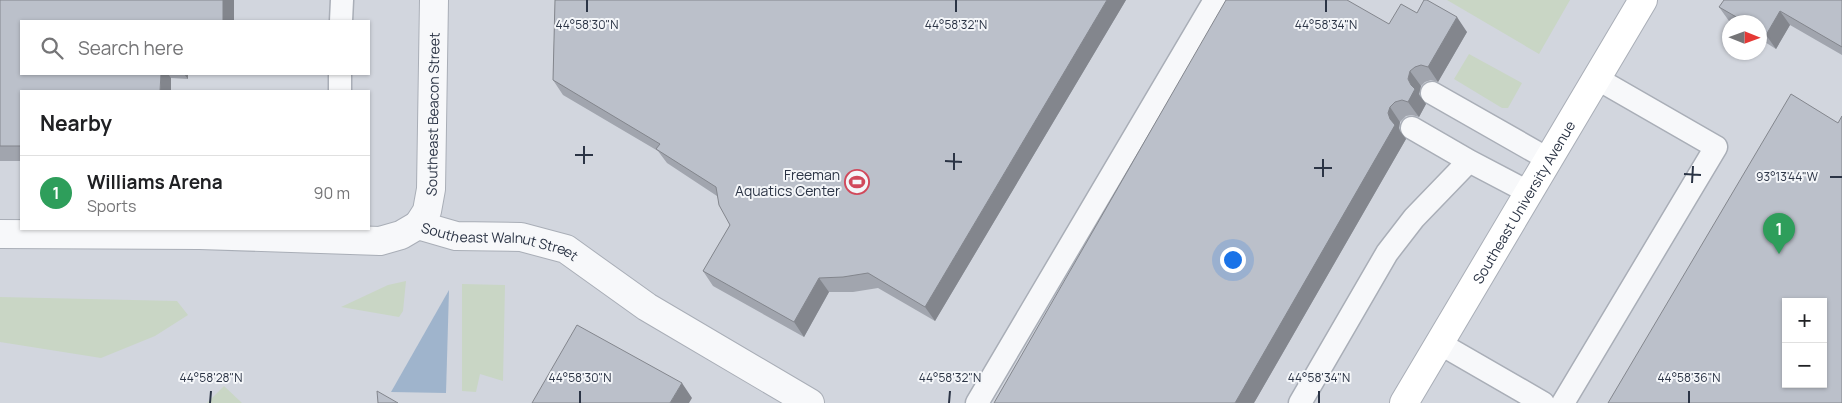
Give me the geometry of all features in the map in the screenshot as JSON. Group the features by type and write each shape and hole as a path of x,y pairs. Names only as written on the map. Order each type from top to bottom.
{"main road":[{"name":"Southeast University Avenue","path":"1404,403 1642,0"}],"street":[{"name":"Southeast Beacon Street","path":"418,225 427,211 431,189 434,0"},
{"name":"Southeast Walnut Street","path":"0,234 332,234 380,241 400,235 418,225 456,236 521,237 566,249 647,307 810,403"}],"lane":[{"path":"341,20 342,0"},
{"path":"978,403 1215,0"},
{"path":"340,75 340,90"},
{"path":"1563,403 1716,147 1596,78"},
{"path":"1432,93 1548,159"},
{"path":"1412,128 1528,192"},
{"path":"1300,403 1387,253 1414,218 1469,161"},
{"path":"1439,343 1543,403"}],"shaded area":[{"path":"0,0 1842,0 1842,403 0,403"}],"green space":[{"path":"1447,0 1570,0 1539,54"},
{"path":"1469,54 1522,83 1508,108 1502,108 1454,79"},
{"path":"406,281 403,311 399,317 341,307 388,285"},
{"path":"462,284 505,285 503,381 480,374 476,392 462,391"},
{"path":"0,297 177,301 188,315 155,336 101,358 0,342"},
{"path":"224,386 242,403 207,403"}],"water":[{"path":"449,290 446,393 391,392"}],"building":[{"path":"0,0 223,0 223,20 20,20 20,75 161,75 160,90 20,90 20,146 0,146"},
{"name":"Freeman Aquatics Center","path":"555,0 1107,0 925,307 868,273 819,278 794,322 703,271 730,225 719,205 716,187 656,149 660,144 553,80"},
{"path":"1226,0 1347,0 1389,24 1401,4 1417,13 1424,0 1427,0 1457,17 1428,67 1421,65 1410,71 1408,79 1415,89 1408,102 1402,100 1395,102 1390,107 1388,113 1395,125 1235,403 994,403"},
{"path":"1724,0 1842,0 1842,47 1780,11 1767,33 1767,15 1733,15 1719,7"},
{"path":"1791,94 1838,123 1842,116 1842,403 1608,403"},
{"path":"577,325 682,383 670,403 532,403"},
{"path":"377,391 398,403 378,403"}],"place":[{"name":"Freeman Aquatics Center","path":"857,182"},
{"name":"Williams Arena","path":"1779,254"}]}
